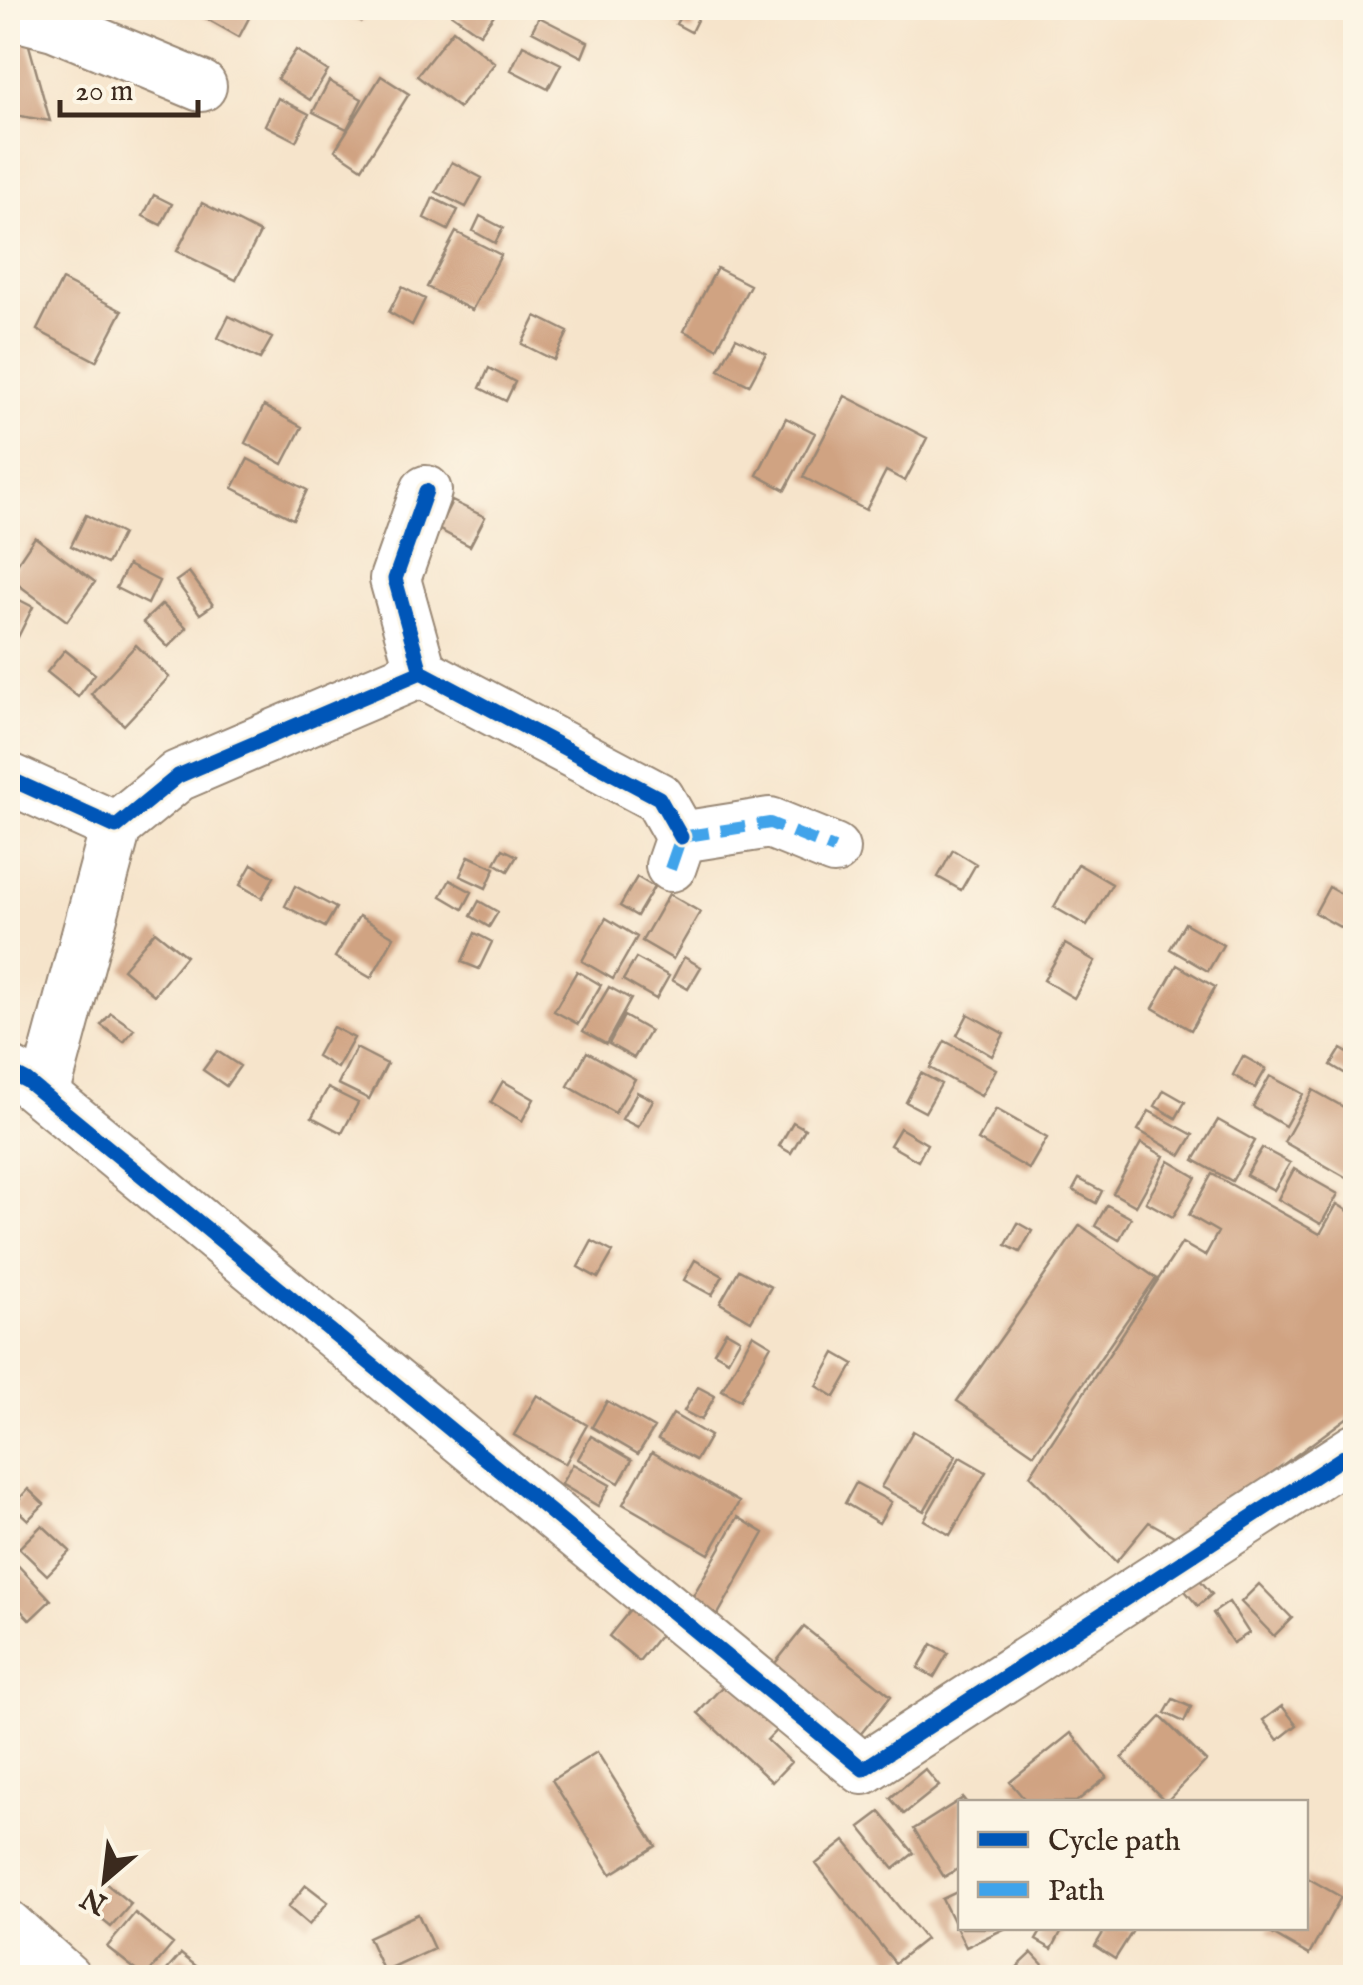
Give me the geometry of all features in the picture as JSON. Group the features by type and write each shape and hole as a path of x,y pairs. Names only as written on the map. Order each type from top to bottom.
{"street":[{"path":"8,14 54,26 201,86"},
{"path":"426,491 395,579 421,672 659,798 675,853 770,823 834,849"},
{"path":"421,672 178,776 116,827 26,1083 863,1770 1356,1449"},
{"path":"8,778 116,827"},
{"path":"8,1926 66,1978"}],"building":[{"path":"207,8 244,8 252,12 239,37 202,16"},
{"path":"333,8 369,8 361,22"},
{"path":"443,8 499,8 480,34"},
{"path":"685,8 703,8 691,32 676,24"},
{"path":"539,17 588,42 582,57 532,31"},
{"path":"8,28 25,31 50,121 8,114"},
{"path":"453,30 495,63 459,108 417,76"},
{"path":"523,45 561,64 548,89 511,70"},
{"path":"296,50 328,71 310,100 277,79"},
{"path":"381,76 409,94 362,168 335,150"},
{"path":"329,81 362,99 347,129 313,112"},
{"path":"278,98 309,114 296,141 265,125"},
{"path":"452,162 482,178 466,207 436,192"},
{"path":"154,195 172,204 161,225 143,216"},
{"path":"433,198 458,210 448,230 424,218"},
{"path":"202,203 260,233 236,280 177,251"},
{"path":"480,216 503,228 495,243 473,231"},
{"path":"456,232 501,255 472,310 427,287"},
{"path":"717,268 750,285 717,348 684,331"},
{"path":"62,280 122,311 96,361 37,330"},
{"path":"402,287 425,299 412,325 389,312"},
{"path":"229,316 272,338 260,359 218,338"},
{"path":"536,316 568,332 554,360 522,344"},
{"path":"736,338 766,353 749,385 719,370"},
{"path":"489,368 515,382 506,401 480,388"},
{"path":"845,396 927,438 905,481 886,471 866,510 803,477"},
{"path":"264,406 302,427 283,464 245,443"},
{"path":"786,418 815,433 785,490 757,475"},
{"path":"248,459 307,490 293,519 233,488"},
{"path":"452,501 485,517 470,546 438,529"},
{"path":"86,515 122,534 107,564 71,546"},
{"path":"35,537 95,582 67,621 8,577"},
{"path":"128,565 159,581 148,604 116,588"},
{"path":"189,572 213,605 200,614 176,581"},
{"path":"8,594 33,607 18,637 8,632"},
{"path":"162,604 187,628 168,647 143,622"},
{"path":"136,645 169,677 124,725 91,694"},
{"path":"65,650 95,674 78,697 47,672"},
{"path":"503,849 517,856 508,871 495,863"},
{"path":"953,850 976,864 961,890 938,877"},
{"path":"469,856 495,868 486,888 460,876"},
{"path":"252,864 274,877 262,898 240,885"},
{"path":"1078,864 1112,884 1087,926 1054,907"},
{"path":"637,877 654,887 637,916 620,906"},
{"path":"450,880 472,892 463,909 441,896"},
{"path":"295,886 336,908 325,927 285,906"},
{"path":"1329,887 1356,902 1356,936 1315,913"},
{"path":"669,894 700,912 673,959 642,941"},
{"path":"479,901 498,912 489,927 471,916"},
{"path":"359,916 394,937 371,978 335,957"},
{"path":"606,918 637,937 613,979 582,961"},
{"path":"1185,923 1223,945 1208,971 1170,949"},
{"path":"155,931 186,956 154,995 123,969"},
{"path":"475,933 492,942 479,969 462,962"},
{"path":"1065,944 1095,961 1074,998 1044,980"},
{"path":"684,957 701,967 688,989 672,980"},
{"path":"636,958 669,976 656,999 623,980"},
{"path":"1177,965 1215,987 1191,1030 1153,1008"},
{"path":"577,971 601,985 578,1024 554,1011"},
{"path":"609,987 631,999 606,1044 583,1031"},
{"path":"111,1013 134,1029 124,1042 101,1025"},
{"path":"968,1014 1004,1034 992,1056 957,1035"},
{"path":"624,1016 650,1031 634,1058 609,1044"},
{"path":"333,1027 354,1038 337,1068 317,1056"},
{"path":"945,1041 996,1069 981,1096 930,1068"},
{"path":"356,1048 387,1064 369,1099 338,1084"},
{"path":"1341,1049 1356,1058 1356,1070 1351,1077 1331,1065"},
{"path":"217,1051 240,1066 226,1086 203,1070"},
{"path":"587,1052 635,1079 615,1113 568,1086"},
{"path":"1243,1056 1266,1069 1255,1088 1233,1075"},
{"path":"921,1073 941,1084 925,1112 906,1102"},
{"path":"1270,1076 1303,1094 1285,1126 1253,1107"},
{"path":"503,1081 534,1099 522,1121 491,1102"},
{"path":"328,1088 358,1103 342,1133 312,1117"},
{"path":"1164,1090 1185,1102 1176,1118 1155,1106"},
{"path":"1313,1090 1356,1114 1356,1183 1284,1142"},
{"path":"637,1092 653,1100 638,1127 622,1119"},
{"path":"996,1109 1047,1138 1029,1169 978,1140"},
{"path":"1149,1111 1193,1135 1181,1155 1138,1130"},
{"path":"1218,1120 1255,1141 1232,1181 1194,1160"},
{"path":"793,1122 805,1129 791,1153 779,1146"},
{"path":"900,1128 927,1144 918,1161 890,1145"},
{"path":"1141,1143 1164,1156 1136,1206 1113,1193"},
{"path":"1262,1148 1290,1163 1274,1190 1246,1175"},
{"path":"1169,1161 1196,1177 1173,1217 1146,1202"},
{"path":"1294,1169 1338,1194 1321,1224 1278,1199"},
{"path":"1212,1174 1320,1234 1337,1204 1356,1216 1356,1411 1181,1540 1149,1522 1116,1562 1030,1475 1182,1243 1205,1256 1218,1232 1189,1215"},
{"path":"1079,1179 1102,1191 1096,1203 1073,1190"},
{"path":"1107,1205 1131,1218 1119,1240 1095,1226"},
{"path":"1018,1223 1032,1231 1020,1252 1006,1245"},
{"path":"1080,1225 1156,1278 1034,1454 957,1401"},
{"path":"592,1241 613,1252 598,1278 578,1267"},
{"path":"695,1260 723,1276 712,1295 684,1280"},
{"path":"739,1270 771,1287 751,1321 720,1303"},
{"path":"726,1331 740,1339 728,1360 714,1352"},
{"path":"753,1334 771,1345 740,1400 722,1390"},
{"path":"835,1353 854,1364 835,1397 817,1386"},
{"path":"698,1387 715,1396 701,1420 684,1411"},
{"path":"537,1395 587,1425 565,1464 514,1435"},
{"path":"607,1401 654,1428 638,1454 592,1427"},
{"path":"673,1414 710,1436 696,1460 658,1439"},
{"path":"913,1431 956,1456 924,1511 881,1487"},
{"path":"591,1436 632,1460 619,1483 578,1459"},
{"path":"652,1452 739,1502 709,1554 623,1504"},
{"path":"960,1457 986,1472 950,1535 924,1520"},
{"path":"573,1464 610,1485 598,1506 561,1484"},
{"path":"856,1483 891,1502 879,1523 845,1503"},
{"path":"28,1489 44,1504 28,1520 13,1506"},
{"path":"738,1517 764,1533 717,1616 690,1601"},
{"path":"42,1525 70,1551 47,1575 19,1548"},
{"path":"8,1555 51,1600 30,1620 8,1597"},
{"path":"1193,1572 1212,1594 1198,1606 1179,1584"},
{"path":"1259,1584 1292,1618 1274,1636 1241,1602"},
{"path":"1229,1602 1249,1633 1233,1643 1213,1613"},
{"path":"632,1608 663,1631 639,1661 609,1636"},
{"path":"804,1627 891,1696 851,1746 764,1677"},
{"path":"932,1644 948,1653 934,1677 918,1668"},
{"path":"732,1676 783,1723 767,1740 791,1762 772,1782 698,1713"},
{"path":"1173,1699 1191,1707 1184,1722 1165,1713"},
{"path":"1282,1706 1297,1725 1278,1740 1263,1720"},
{"path":"1161,1717 1206,1761 1164,1800 1122,1758"},
{"path":"1071,1733 1107,1777 1078,1800 1025,1800 1010,1782"},
{"path":"597,1752 656,1846 611,1874 552,1780"},
{"path":"925,1769 939,1786 904,1814 890,1798"},
{"path":"958,1801 958,1869 944,1877 914,1829"},
{"path":"880,1812 914,1853 894,1869 860,1827"},
{"path":"845,1841 925,1939 895,1963 816,1864"},
{"path":"1308,1878 1341,1897 1309,1955 1267,1931 1308,1930"},
{"path":"104,1882 131,1904 111,1927 85,1906"},
{"path":"306,1885 328,1902 309,1925 288,1907"},
{"path":"958,1891 958,1930 1002,1930 966,1947 942,1899"},
{"path":"135,1913 173,1944 145,1977 107,1947"},
{"path":"418,1914 434,1949 384,1972 368,1937"},
{"path":"1042,1930 1061,1932 1052,1949 1036,1940"},
{"path":"1105,1930 1132,1932 1115,1959 1095,1946"},
{"path":"1032,1953 1048,1970 1041,1978 1017,1978 1012,1972"},
{"path":"181,1954 206,1974 203,1978 160,1978"}],"marked path":[{"path":"670,869 681,837 770,823 834,849"}],"cycle path":[{"path":"426,491 395,579 421,672 659,798 681,837"},
{"path":"8,778 116,827 178,776 421,672"},
{"path":"8,1071 27,1081 863,1769 1356,1449"}]}
